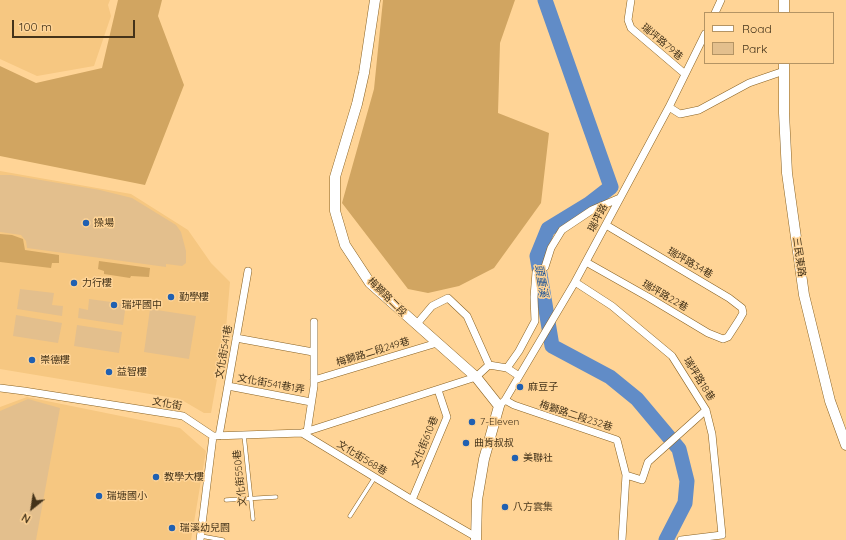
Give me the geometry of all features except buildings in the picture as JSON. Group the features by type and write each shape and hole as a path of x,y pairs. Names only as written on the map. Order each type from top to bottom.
{"street":[{"name":"梅獅路二段","path":"375,0 364,73 357,104 335,177 335,211 345,245 370,283 476,377 502,403"},
{"name":"瑞坪路79巷","path":"631,0 628,20 631,28 685,74"},
{"path":"715,12 721,0"},
{"path":"784,0 784,12"},
{"name":"瑞坪路","path":"502,403 575,282 669,107 704,36"},
{"path":"669,107 680,114 699,110 749,83 784,67"},
{"name":"三民東路","path":"784,67 787,173 804,295 830,401 846,444"},
{"path":"507,368 519,351 535,321 534,298 536,272 545,267 551,248 562,230 592,210 620,198"},
{"name":"瑞坪路34巷","path":"606,225 729,298 742,308 743,312 733,331"},
{"name":"瑞坪路22巷","path":"586,262 708,333 723,339 728,338 733,331"},
{"name":"文化街541巷","path":"200,538 216,436 228,386 248,272"},
{"name":"瑞坪路18巷","path":"575,282 612,306 672,356 706,410 712,434 724,537"},
{"path":"416,325 432,306 448,298 467,316 489,365"},
{"path":"304,432 311,402 314,380 314,322"},
{"path":"236,338 313,352"},
{"name":"梅獅路二段249巷","path":"314,380 437,343"},
{"path":"489,365 507,368 519,376"},
{"path":"216,436 304,432 476,377 489,365"},
{"name":"文化街541巷1弄","path":"228,386 311,402"},
{"name":"文化街","path":"0,388 183,416 216,436"},
{"name":"文化街610巷","path":"412,500 446,417 438,390"},
{"path":"476,538 477,500 484,459 502,403"},
{"name":"梅獅路二段232巷","path":"502,403 514,405 617,440 626,475"},
{"path":"622,540 626,475 642,480 648,462 706,410"},
{"name":"文化街568巷","path":"304,432 412,500 476,538"},
{"path":"681,540 724,537"}],"lane":[{"name":"文化街550巷","path":"244,435 253,519"},
{"path":"350,516 375,477"},
{"path":"226,500 276,497"},
{"path":"200,538 223,540"}],"shaded area":[{"path":"0,0 110,0 108,5 111,16 94,66 37,76 0,59"},
{"path":"118,0 162,0 158,16 184,85 145,185 0,156 0,66 36,83 102,68"},
{"path":"383,0 515,0 500,43 498,113 549,133 541,203 494,268 459,286 428,293 408,289 342,203 374,89"},
{"name":"瑞坪國中","path":"0,171 131,194 188,230 211,263 230,282 226,328 211,413 204,413 180,399 0,369"},
{"path":"0,234 12,235 23,239 25,250 59,255 59,263 52,263 51,268 0,262"},
{"path":"99,261 150,268 149,277 131,276 130,278 104,274 104,271 98,269"},
{"name":"瑞塘國小","path":"27,397 180,428 206,451 191,540 0,540 0,407"}],"green space":[{"name":"操場","path":"0,175 11,175 100,190 132,198 176,225 181,232 186,251 186,263 182,266 166,264 166,267 27,248 26,241 21,235 0,232"},
{"path":"20,289 54,293 52,305 63,306 62,316 17,309"},
{"path":"89,299 126,304 123,325 78,318 79,308 88,310"},
{"path":"150,309 196,316 189,359 144,352"},
{"path":"16,315 62,323 58,343 13,336"},
{"path":"77,325 122,332 119,353 74,346"},
{"path":"28,399 60,408 36,540 0,540 0,411"}],"waterway":[{"name":"頭重溪","path":"545,0 611,187 589,204 548,229 537,256 552,346 610,377 637,399 679,449 687,481 685,503 666,540"}],"place":[{"name":"操場","path":"86,223"},
{"name":"力行樓","path":"74,283"},
{"name":"勤學樓","path":"171,297"},
{"name":"瑞坪國中","path":"114,305"},
{"name":"崇德樓","path":"32,360"},
{"name":"益智樓","path":"109,372"},
{"name":"麻豆子","path":"520,387"},
{"name":"7-Eleven","path":"472,422"},
{"name":"曲肯叔叔","path":"466,443"},
{"name":"美聯社","path":"515,458"},
{"name":"教學大樓","path":"156,477"},
{"name":"瑞塘國小","path":"99,496"},
{"name":"八方雲集","path":"505,507"},
{"name":"瑞溪幼兒園","path":"172,528"}]}
